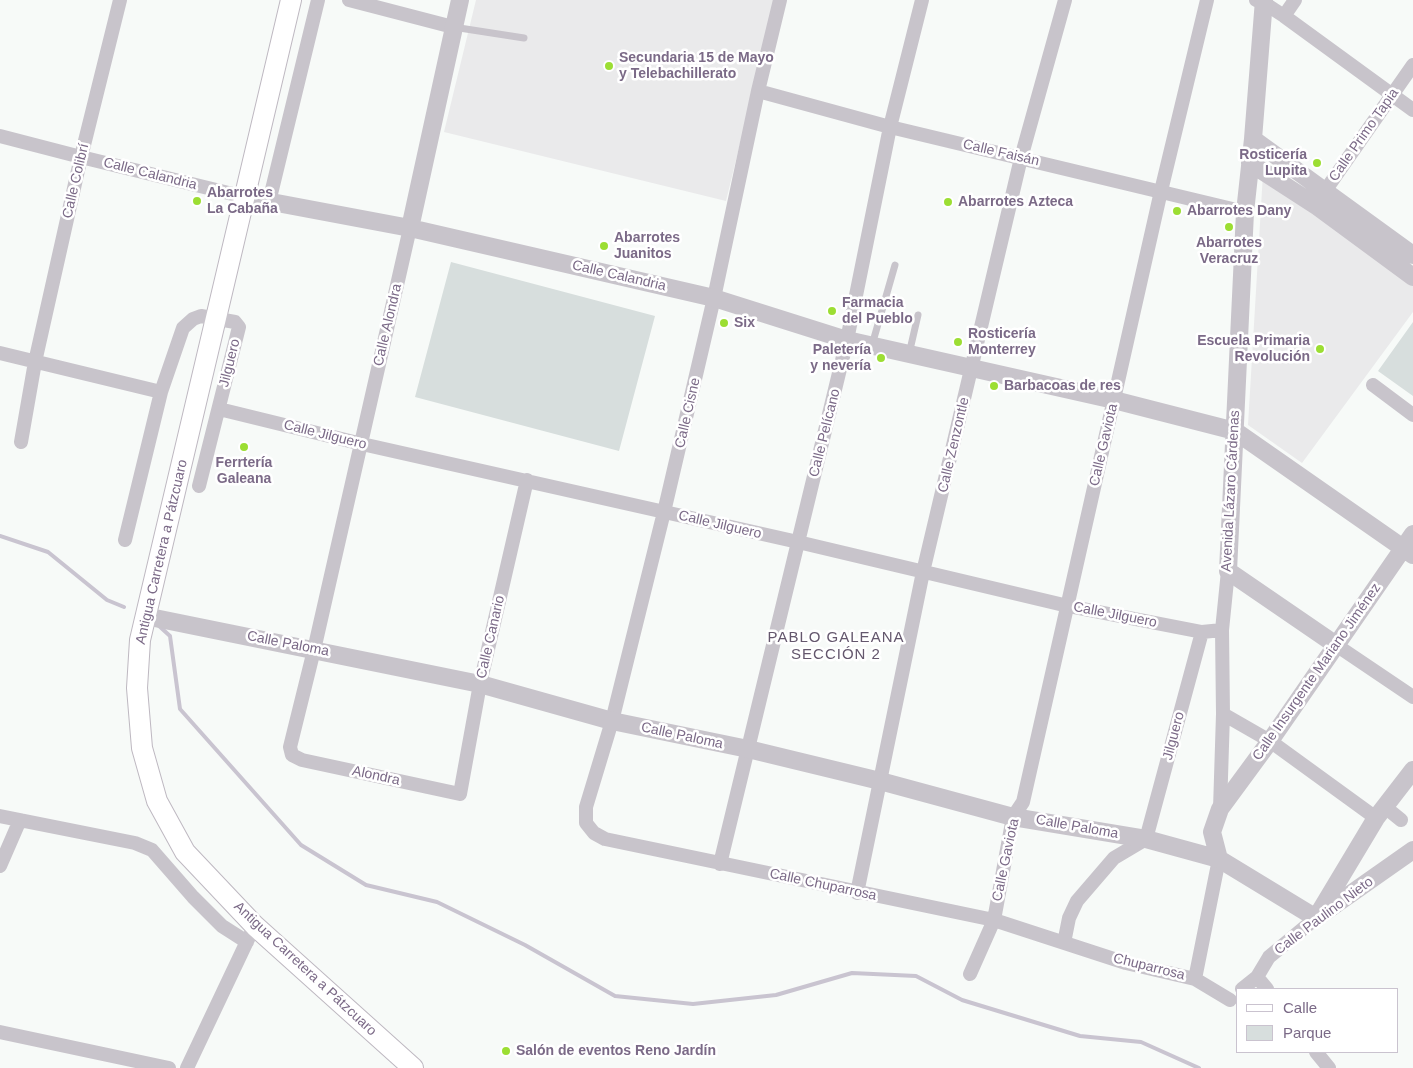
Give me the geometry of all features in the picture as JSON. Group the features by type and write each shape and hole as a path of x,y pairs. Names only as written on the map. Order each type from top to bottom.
{"main road":[{"name":"Antigua Carretera a Pátzcuaro","path":"291,0 140,640 136,688 142,748 156,801 185,852 251,934 413,1068"}],"street":[{"name":"Calle Colibrí","path":"21,442 35,362 81,157 120,0"},
{"path":"268,202 318,0"},
{"path":"349,0 453,27"},
{"name":"Calle Alondra","path":"292,755 290,747 362,444 460,0"},
{"name":"Calle Cisne","path":"586,823 586,808 612,721 664,512 780,0"},
{"name":"Calle Pelícano","path":"720,864 847,340 890,127 922,0"},
{"name":"Calle Zenzontle","path":"857,893 923,572 1022,158 1065,0"},
{"name":"Calle Gaviota","path":"970,974 994,920 1022,812 1161,191 1207,0"},
{"path":"1284,16 1295,0"},
{"path":"1261,1 1413,110"},
{"name":"Avenida Lázaro Cárdenas","path":"1195,979 1219,859 1212,832 1220,809 1223,714 1222,630 1228,571 1245,212 1253,139 1261,1"},
{"name":"Calle Primo Tapia","path":"1322,199 1413,65"},
{"name":"Calle Faisán","path":"758,91 890,127 1245,212"},
{"name":"Calle Calandria","path":"0,136 245,197 410,228 714,298 847,340 1114,400 1235,431"},
{"path":"1253,139 1413,277"},
{"path":"1250,163 1322,199 1413,255"},
{"name":"Jilguero","path":"125,540 161,392 183,328 193,319 201,316 235,322 239,327 219,409"},
{"path":"0,353 161,392"},
{"path":"1373,385 1413,415"},
{"path":"199,486 219,409"},
{"name":"Calle Jilguero","path":"219,409 362,444 798,542 1068,606 1202,632 1222,630"},
{"path":"1235,431 1410,546"},
{"name":"Calle Canario","path":"460,794 480,684 527,480"},
{"name":"Calle Insurgente Mariano Jiménez","path":"1220,809 1270,741 1336,645 1410,546"},
{"path":"1228,571 1413,697"},
{"name":"Calle Paloma","path":"145,616 480,684 612,721 748,749 880,781 1146,839 1219,859 1316,918"},
{"name":"Jilguero","path":"1146,839 1202,632"},
{"path":"1223,714 1270,741 1381,813 1401,820"},
{"name":"Alondra","path":"292,755 302,760 460,794"},
{"path":"1316,918 1381,813 1413,770"},
{"path":"0,816 135,843 152,850 192,897 222,926 251,934 187,1068"},
{"path":"0,866 20,820"},
{"name":"Calle Chuparrosa","path":"586,823 594,833 605,839 994,920 1064,943"},
{"path":"1064,943 1069,918 1077,902 1114,858 1146,839"},
{"name":"Calle Paulino Nieto","path":"1243,988 1257,977 1269,958 1316,918 1413,850"},
{"name":"Chuparrosa","path":"1064,943 1126,963 1195,979 1233,997"},
{"path":"1257,977 1266,988"},
{"path":"1218,1008 1233,997"},
{"path":"0,1032 169,1068"},
{"path":"1317,1053 1329,1068"}],"lane":[{"path":"453,27 524,38"},
{"path":"872,345 896,265"},
{"path":"909,354 918,315"}],"shaded area":[{"name":"Secundaria 15 de Mayo y Telebachillerato","path":"476,0 775,0 726,201 444,132"},
{"name":"Escuela Primaria Revolución","path":"1263,173 1413,281 1413,312 1302,463 1248,425"}],"green space":[{"path":"451,262 655,316 619,451 415,397"},
{"path":"1413,322 1413,396 1378,371"}],"waterway":[{"path":"0,536 48,552 107,600 124,607"},
{"path":"158,625 170,636 180,709 301,845 366,885 437,902 525,945 615,996 693,1004 776,995 852,973 916,976 962,1000 1080,1036 1141,1042 1199,1068"}],"place":[{"name":"Secundaria 15 de Mayo y Telebachillerato","path":"609,66"},
{"name":"Rosticería Lupita","path":"1317,163"},
{"name":"Abarrotes La Cabaña","path":"197,201"},
{"name":"Abarrotes Azteca","path":"948,202"},
{"name":"Abarrotes Dany","path":"1177,211"},
{"name":"Abarrotes Veracruz","path":"1229,227"},
{"name":"Abarrotes Juanitos","path":"604,246"},
{"name":"Farmacia del Pueblo","path":"832,311"},
{"name":"Six","path":"724,323"},
{"name":"Rosticería Monterrey","path":"958,342"},
{"name":"Escuela Primaria Revolución","path":"1320,349"},
{"name":"Paletería y nevería","path":"881,358"},
{"name":"Barbacoas de res","path":"994,386"},
{"name":"Ferrtería Galeana","path":"244,447"},
{"name":"Salón de eventos Reno Jardín","path":"506,1051"}],"district":[{"name":"PABLO GALEANA SECCIÓN 2","path":"836,646"}]}
